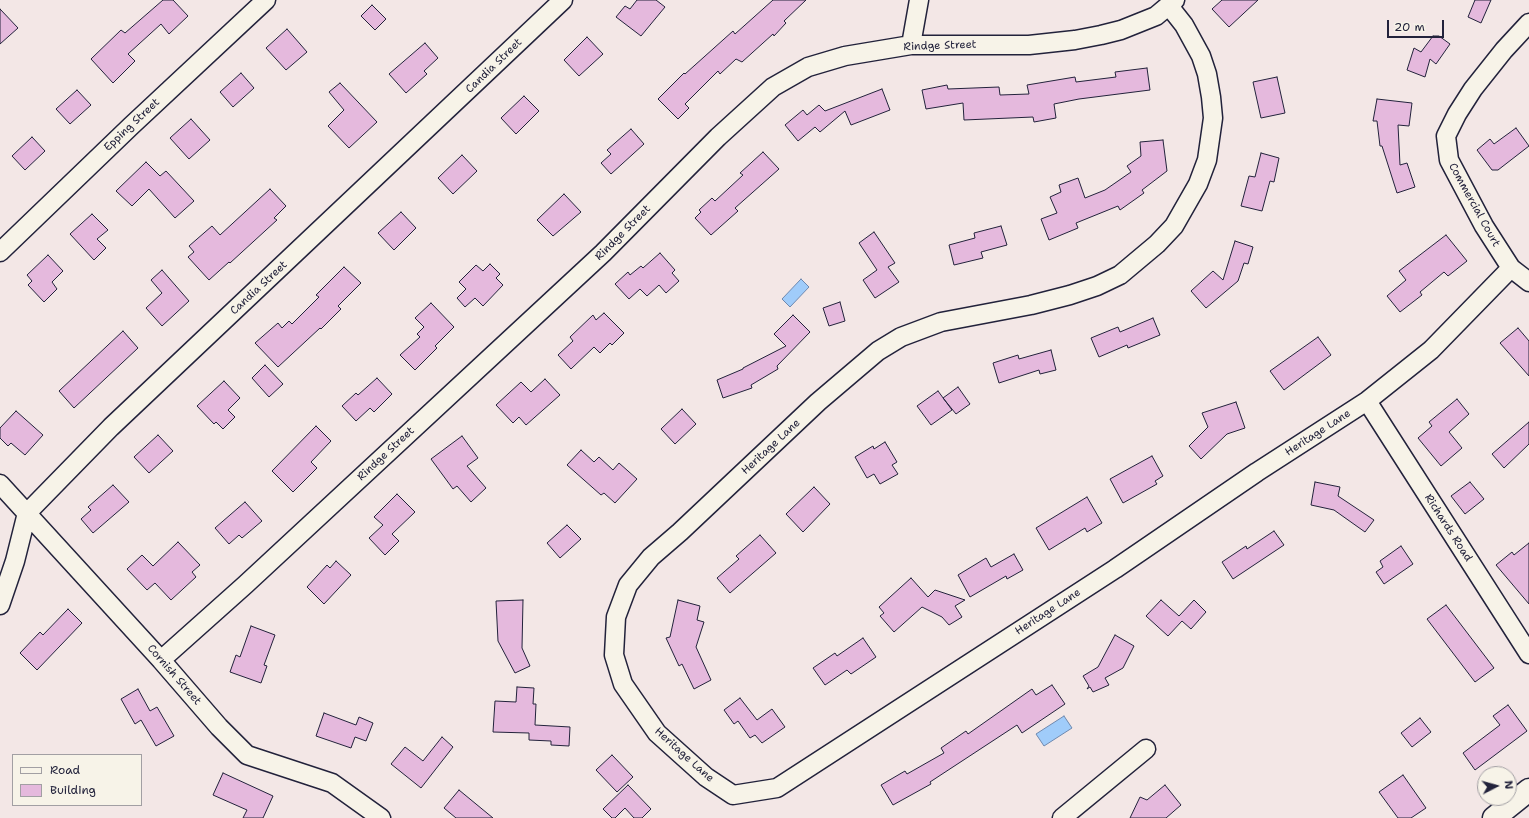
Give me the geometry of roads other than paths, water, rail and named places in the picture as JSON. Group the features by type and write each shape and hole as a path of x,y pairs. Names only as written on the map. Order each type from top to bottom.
{"main road":[{"path":"1494,818 1529,790"}],"street":[{"name":"Epping Street","path":"0,252 131,126 266,0"},
{"name":"Candia Street","path":"27,513 111,427 563,0"},
{"path":"911,45 919,0"},
{"name":"Rindge Street","path":"161,660 245,585 603,253 718,137 773,87 808,67 845,56 911,45 1029,45 1075,40 1122,30 1156,16 1172,3"},
{"name":"Heritage Lane","path":"1172,3 1201,56 1207,74 1211,97 1212,118 1207,160 1198,184 1174,226 1139,260 1120,275 1097,286 1031,305 941,322 901,338 878,351 818,402 680,532 651,557 628,585 616,617 614,655 623,684 657,733 711,781 733,795 777,788 1115,569 1257,472 1366,401 1431,350 1511,268"},
{"name":"Commercial Court","path":"1529,23 1504,50 1473,89 1457,114 1446,136 1449,160 1484,226 1511,268 1529,282"},
{"name":"Richards Road","path":"1366,401 1529,654"},
{"name":"Cornish Street","path":"0,484 161,660 219,727 247,754 332,783 381,818"},
{"path":"0,606 15,561 27,513"},
{"path":"1062,818 1146,749"}],"water":[{"path":"801,279 809,287 790,307 782,299"},
{"path":"1064,716 1072,728 1044,746 1036,734"}]}
